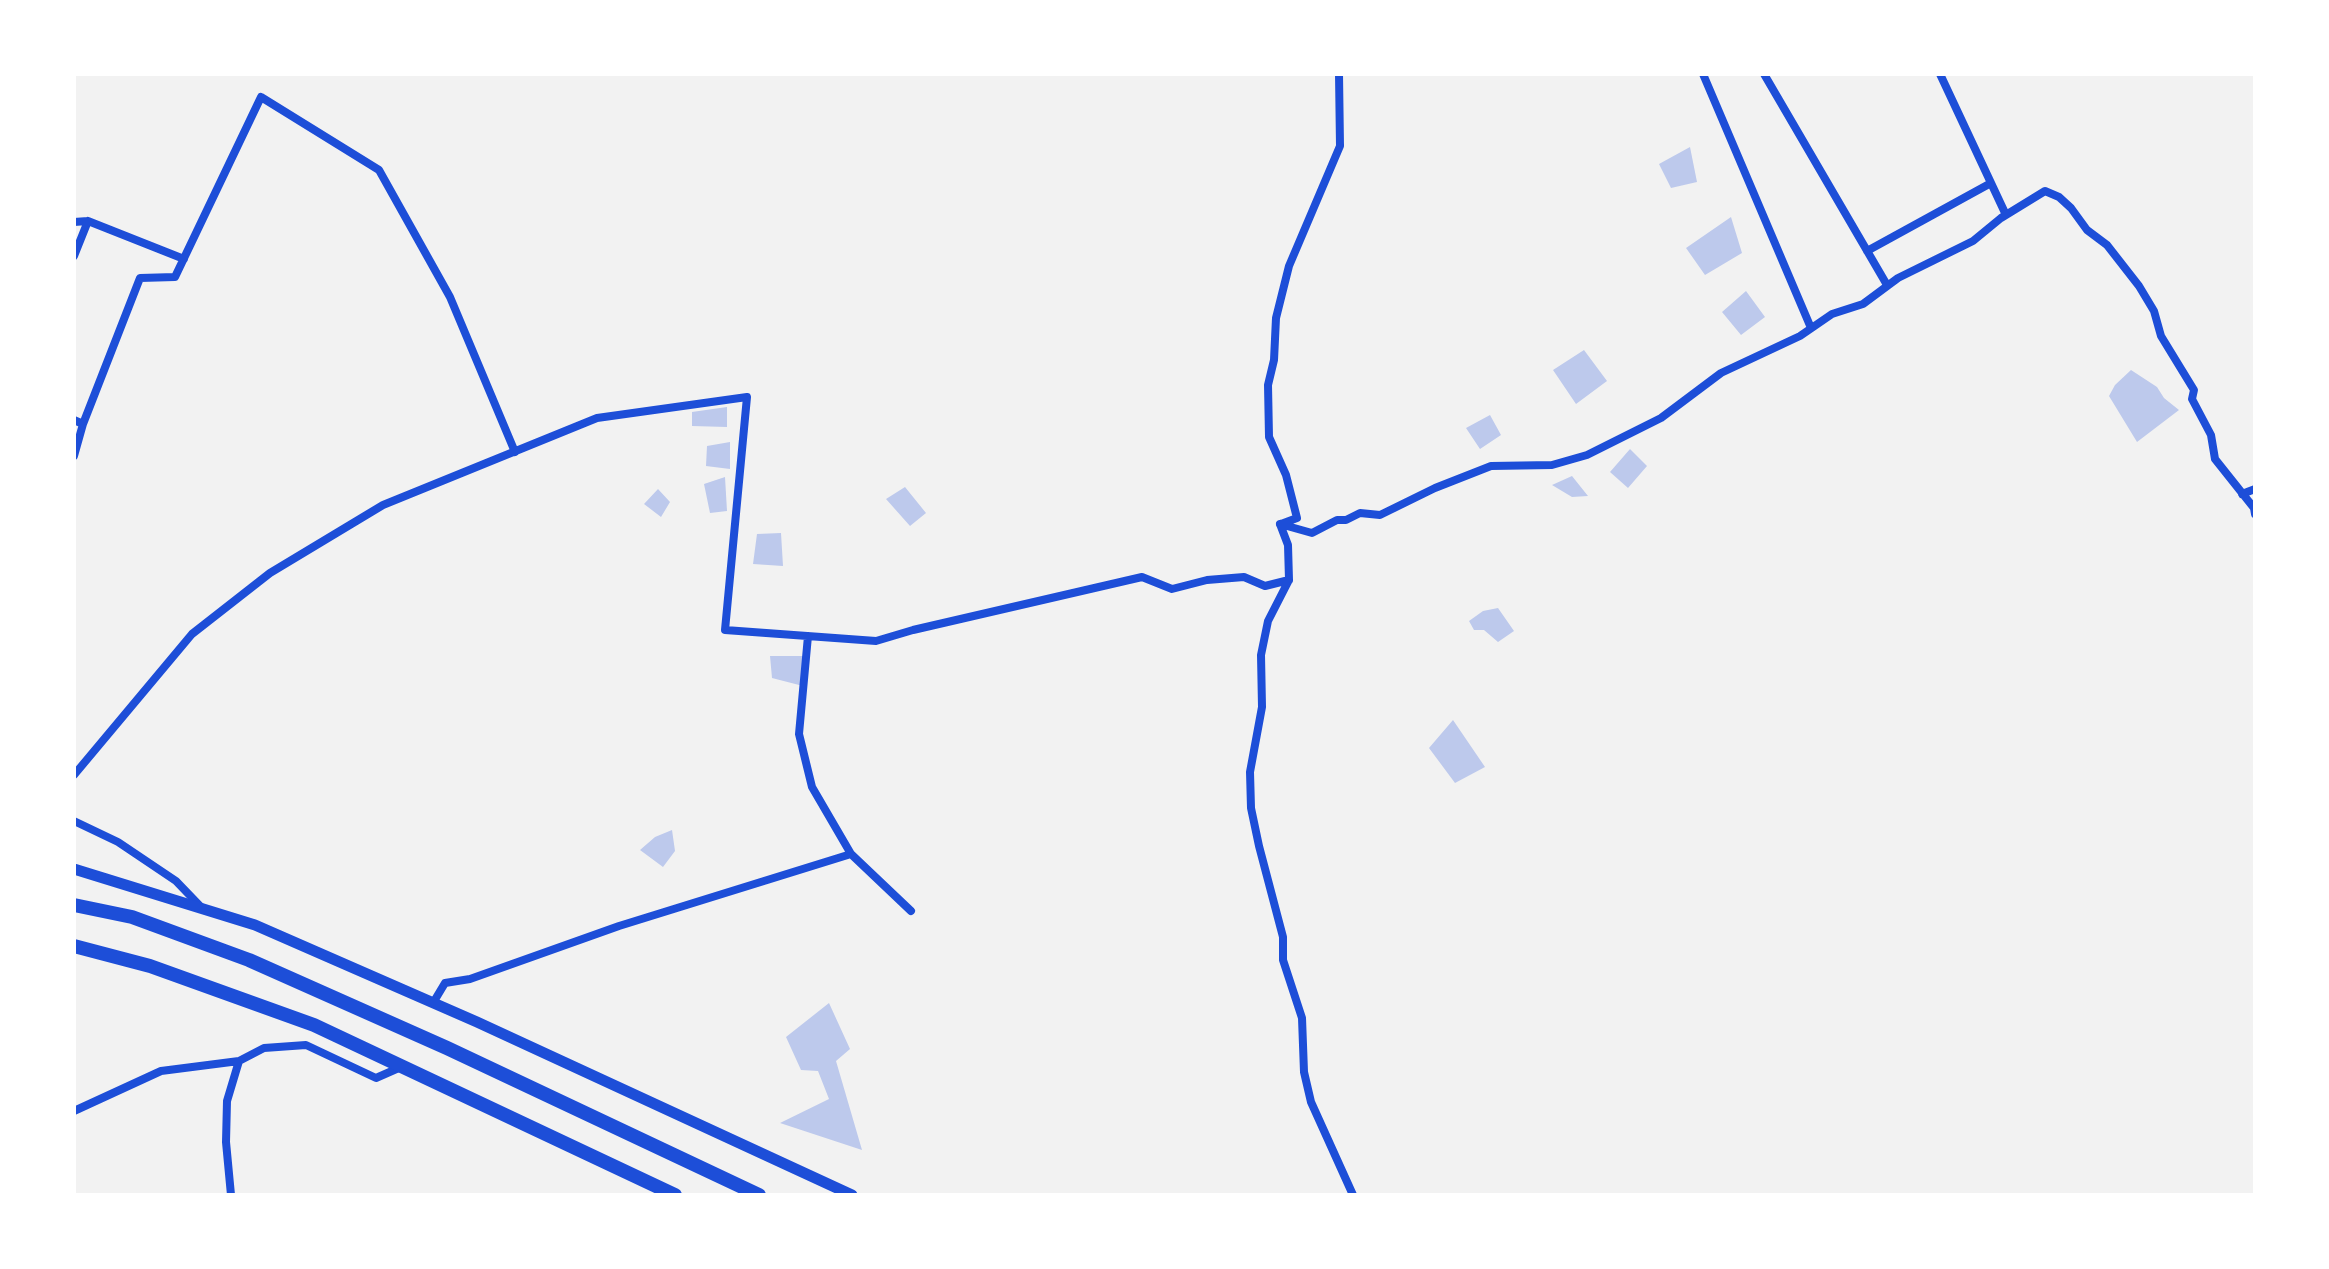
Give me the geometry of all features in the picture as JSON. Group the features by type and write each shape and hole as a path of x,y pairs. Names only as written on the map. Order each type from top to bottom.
{"highway":[{"path":"74,905 132,917 249,960 447,1048 759,1195"},
{"path":"74,946 150,966 314,1025 675,1195"}],"street":[{"path":"1280,524 1297,518 1286,475 1269,437 1268,385 1274,360 1276,318 1289,266 1340,146 1339,74"},
{"path":"1703,74 1811,328"},
{"path":"1764,74 1887,285"},
{"path":"1940,74 2006,215"},
{"path":"74,456 83,424 140,278 175,277 261,97 379,170 450,297 515,452"},
{"path":"1867,251 1991,183"},
{"path":"1280,524 1312,533 1360,513 1380,515 1491,466 1552,465 1587,455 1661,418 1721,373 1800,336 1832,314 1863,304 1887,285 1928,261 1973,241 2006,215 2045,191 2059,197 2071,208 2087,230 2107,245 2139,286 2154,311 2161,336 2194,390 2192,399 2211,435 2215,459 2255,514"},
{"path":"74,256 88,221"},
{"path":"74,222 88,221 184,259"},
{"path":"74,775 192,634 270,573 383,505 597,418 747,397 725,630 876,641 1142,577 1172,589 1207,580 1244,577 1265,586 1289,580"},
{"path":"74,420 83,424"},
{"path":"2242,494 2255,489"},
{"path":"1280,524 1288,545 1289,580 1268,621 1261,655 1262,707 1250,772 1251,808 1283,937 1283,960 1302,1018 1304,1072 1311,1102 1353,1195"},
{"path":"808,636 799,734 812,787 851,854 911,911"},
{"path":"74,821 118,842 176,881 201,908"},
{"path":"433,1003 445,983 470,979 619,926 851,854"},
{"path":"74,869 255,925 852,1195"},
{"path":"74,1111 161,1071 239,1061 264,1048 306,1045 376,1078 402,1067"},
{"path":"231,1195 226,1142 227,1101 239,1061"}],"building":[{"path":"1690,147 1697,182 1671,188 1659,164"},
{"path":"1731,217 1742,253 1705,275 1686,248"},
{"path":"1746,291 1765,317 1741,335 1722,312"},
{"path":"1584,350 1607,381 1576,404 1553,370"},
{"path":"2131,370 2157,387 2164,398 2179,410 2137,442 2109,396 2115,385"},
{"path":"727,407 727,427 692,426 692,412"},
{"path":"1490,415 1501,435 1480,449 1466,428"},
{"path":"730,442 730,469 706,466 707,446"},
{"path":"1630,449 1647,466 1628,488 1610,472"},
{"path":"1572,476 1588,496 1572,497 1552,485"},
{"path":"725,477 727,511 710,513 704,484"},
{"path":"905,487 926,513 910,526 886,499"},
{"path":"658,489 670,502 661,517 644,504"},
{"path":"781,533 783,566 753,564 757,534"},
{"path":"1498,608 1514,631 1498,642 1484,630 1474,630 1469,621 1483,611"},
{"path":"770,656 809,656 803,686 772,678"},
{"path":"1453,720 1485,767 1455,783 1429,748"},
{"path":"672,830 675,851 663,867 640,850 655,837"},
{"path":"829,1003 850,1049 836,1061 862,1150 780,1123 829,1099 818,1071 801,1070 786,1037"}]}
